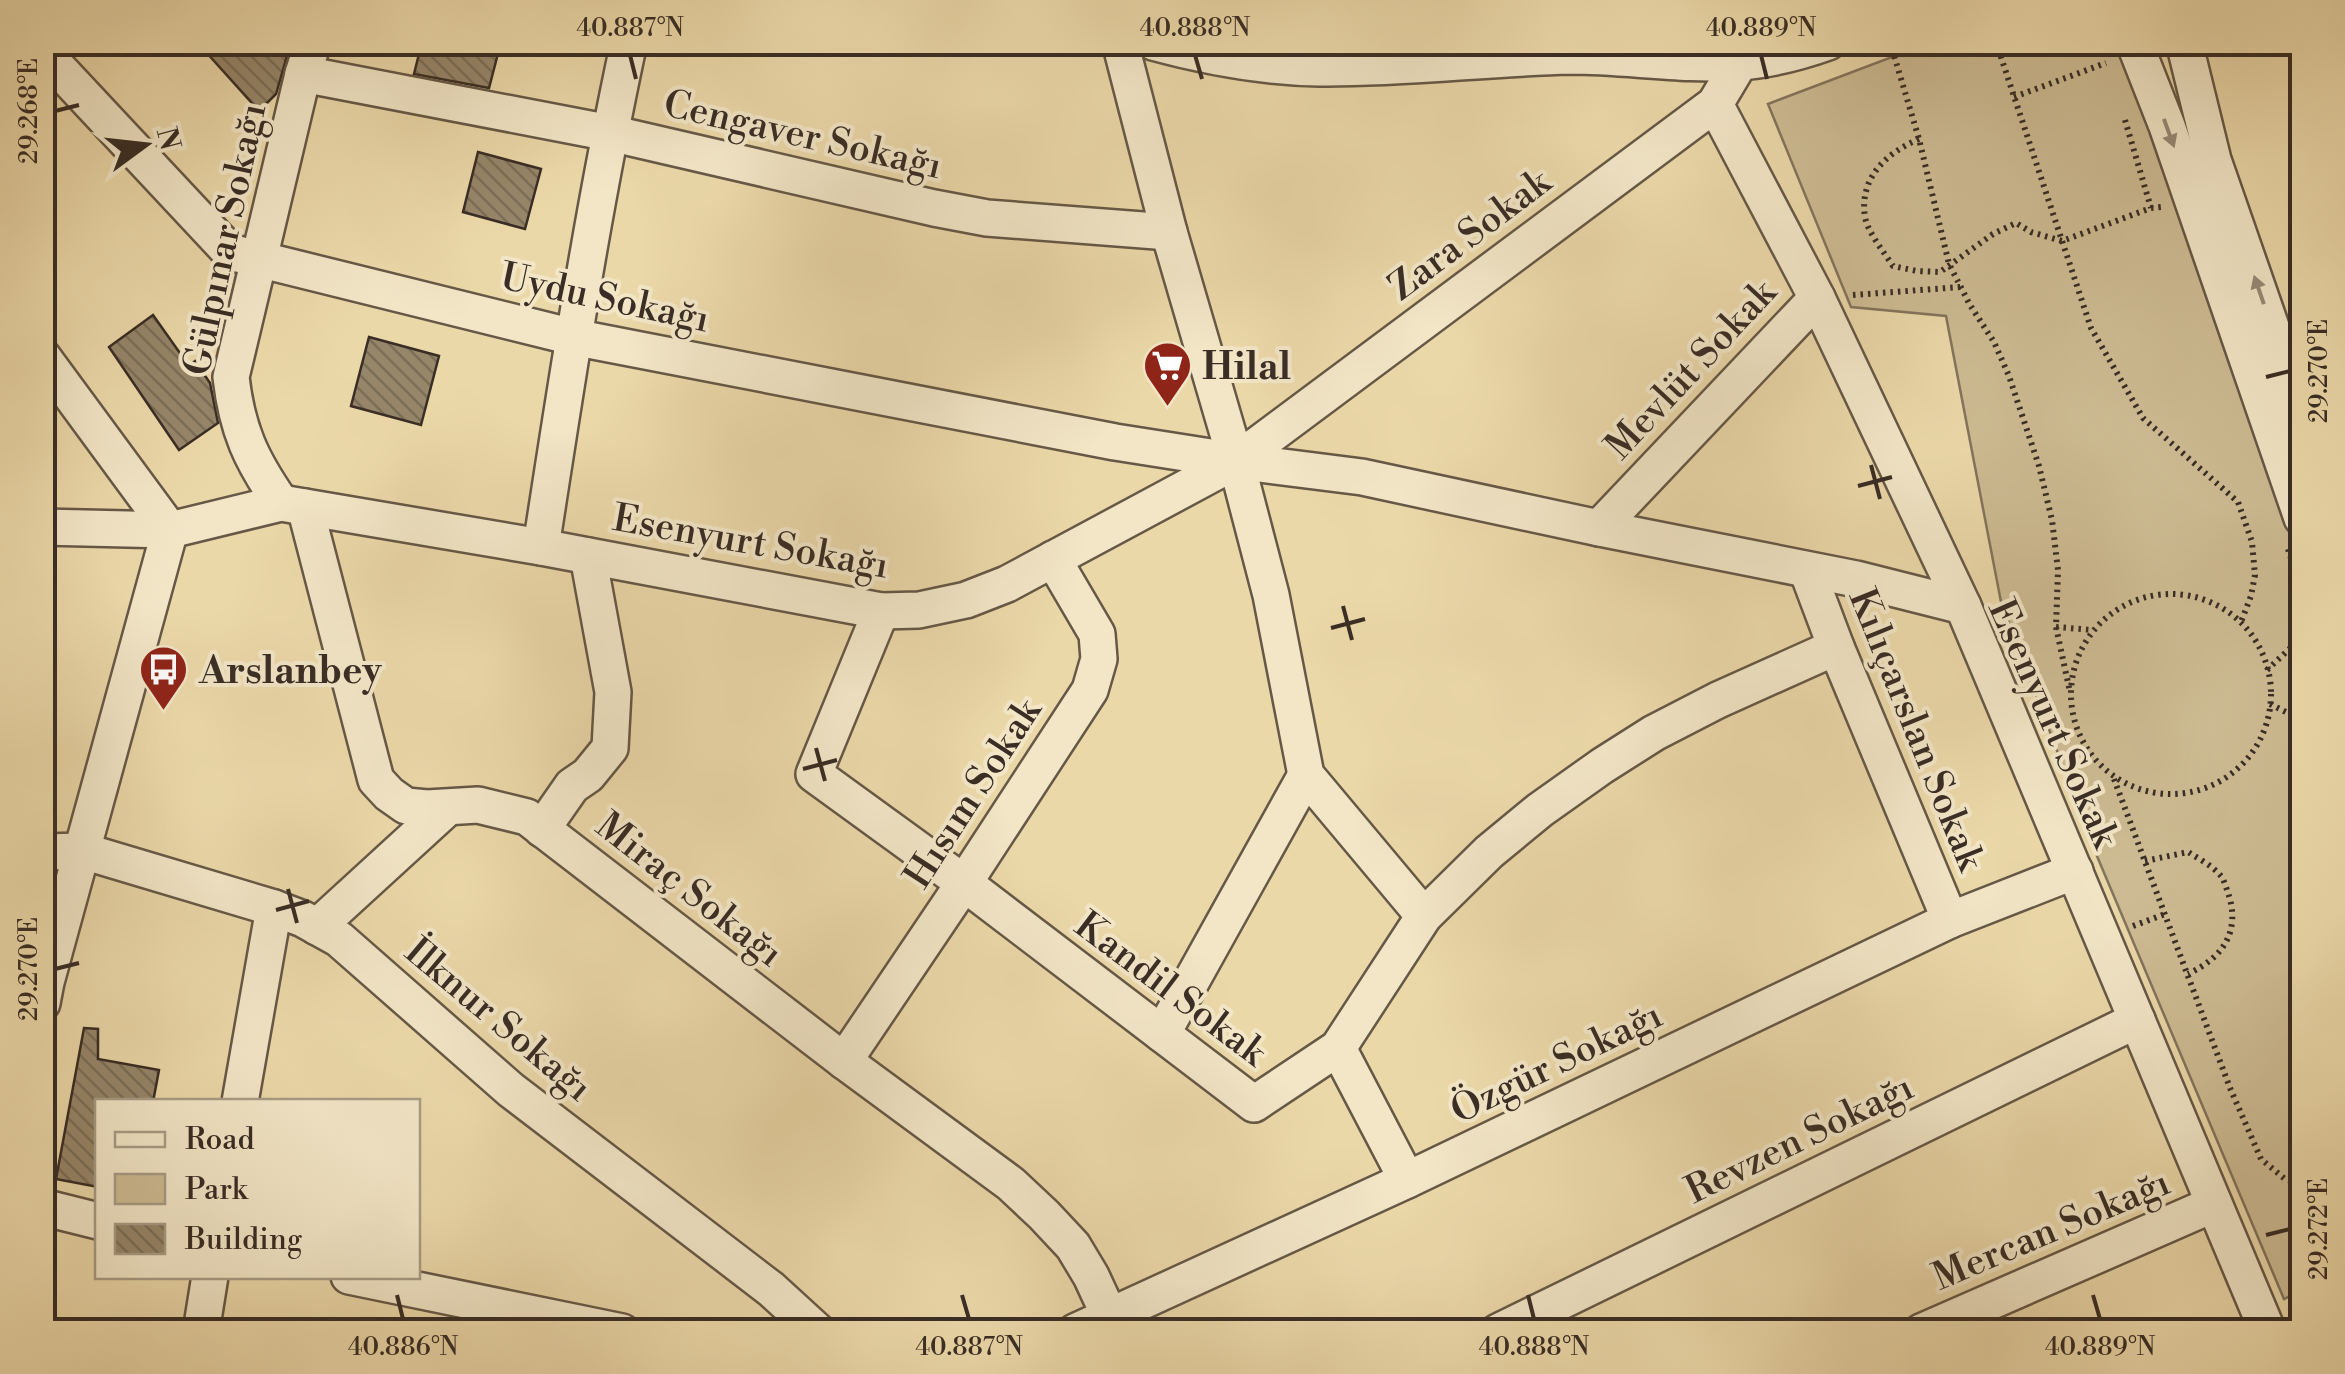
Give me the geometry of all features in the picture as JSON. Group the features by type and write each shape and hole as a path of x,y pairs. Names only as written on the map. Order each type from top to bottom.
{"street":[{"path":"540,547 573,337 629,42"},
{"path":"1120,42 1271,595 1306,775 1424,916"},
{"path":"1153,42 1244,63 1316,68 1593,56 1740,62 1802,52 1828,42"},
{"path":"2184,42 2213,160 2302,416"},
{"name":"Uydu Sokağı","path":"42,51 230,252 573,337 1115,442 1236,461"},
{"path":"2121,52 2167,126 2302,518"},
{"name":"Cengaver Sokağı","path":"308,58 934,208 987,218 1170,232"},
{"name":"Gülpınar Sokağı","path":"293,505 261,475 244,441 234,409 231,377 308,58"},
{"name":"Zara Sokak","path":"1236,461 1715,104 1740,62"},
{"name":"Mevlüt Sokak","path":"1599,528 1816,298 1715,104"},
{"path":"1816,298 1964,606"},
{"path":"42,356 170,530"},
{"name":"Esenyurt Sokak","path":"1236,461 1362,477 1964,606 2268,1332"},
{"name":"Esenyurt Sokağı","path":"293,505 881,611 919,610 966,600 1007,584 1236,461"},
{"path":"42,527 170,530 293,505"},
{"name":"Miraç Sokağı","path":"293,505 376,780 389,794 406,806 478,806 526,817 1011,1184 1073,1246 1114,1323"},
{"path":"42,1003 170,530"},
{"path":"542,829 572,786 588,775 610,748 613,692 588,556"},
{"name":"Hısım Sokak","path":"844,1061 1090,690 1099,659 1097,634 1053,559"},
{"name":"Kılıçarslan Sokak","path":"1807,570 1950,920"},
{"name":"Kandil Sokak","path":"881,611 814,774 1254,1104 1338,1048 1424,916 1489,852 1540,810 1654,733 1836,647"},
{"path":"1162,1034 1306,775"},
{"path":"317,927 446,808"},
{"name":"İlknur Sokağı","path":"42,852 82,851 274,908 339,939 511,1090 771,1289 818,1332"},
{"name":"Özgür Sokağı","path":"1074,1332 1114,1323 1950,920 2075,871"},
{"path":"241,1099 274,908"},
{"name":"Revzen Sokağı","path":"1498,1332 2137,1020"},
{"path":"1338,1048 1406,1180"},
{"name":"Mercan Sokağı","path":"1921,1332 2214,1204"},
{"path":"42,1207 95,1220"},
{"path":"201,1332 210,1279"},
{"path":"365,1279 622,1332"}],"path":[{"path":"1890,42 1949,264 2010,376 2039,466 2052,520 2058,570 2056,627 2075,725 2090,754 2114,778 2144,792 2176,796 2209,788 2237,771 2258,745 2270,714 2271,680 2260,649 2241,622 2214,603 2182,594 2148,596 2118,608 2093,630 2076,659 2070,692"},
{"path":"1996,42 2092,328 2143,418 2238,502 2252,542 2255,575 2241,622"},
{"path":"2014,97 2121,52"},
{"path":"2124,117 2151,208"},
{"path":"1919,140 1901,147 1870,175 1865,220 1893,266 1940,272 1993,234 2016,223 2062,241 2151,208 2172,205"},
{"path":"1816,298 1961,287"},
{"path":"2056,627 2093,630"},
{"path":"2268,670 2302,637"},
{"path":"2270,704 2302,723"},
{"path":"2114,778 2230,1088 2261,1159 2286,1179 2302,1185"},
{"path":"2145,861 2188,852 2222,877 2232,903 2234,926 2224,945 2206,965 2188,974"}],"green space":[{"path":"1929,43 2126,43 2302,551 2302,1290 2284,1299 2094,849 2001,602 1946,316 1851,307 1768,104"}],"building":[{"path":"197,42 291,42 276,94 259,111"},
{"path":"422,42 501,42 489,88 414,74"},
{"path":"478,152 541,169 525,229 463,212"},
{"path":"153,315 189,366 195,361 210,383 218,423 179,450 109,347"},
{"path":"369,337 439,356 421,425 351,406"},
{"path":"84,1028 98,1029 98,1059 159,1070 154,1099 95,1099 95,1186 56,1179"}],"place":[{"name":"Hilal","path":"1167,408"},
{"name":"Arslanbey","path":"164,712"}]}
